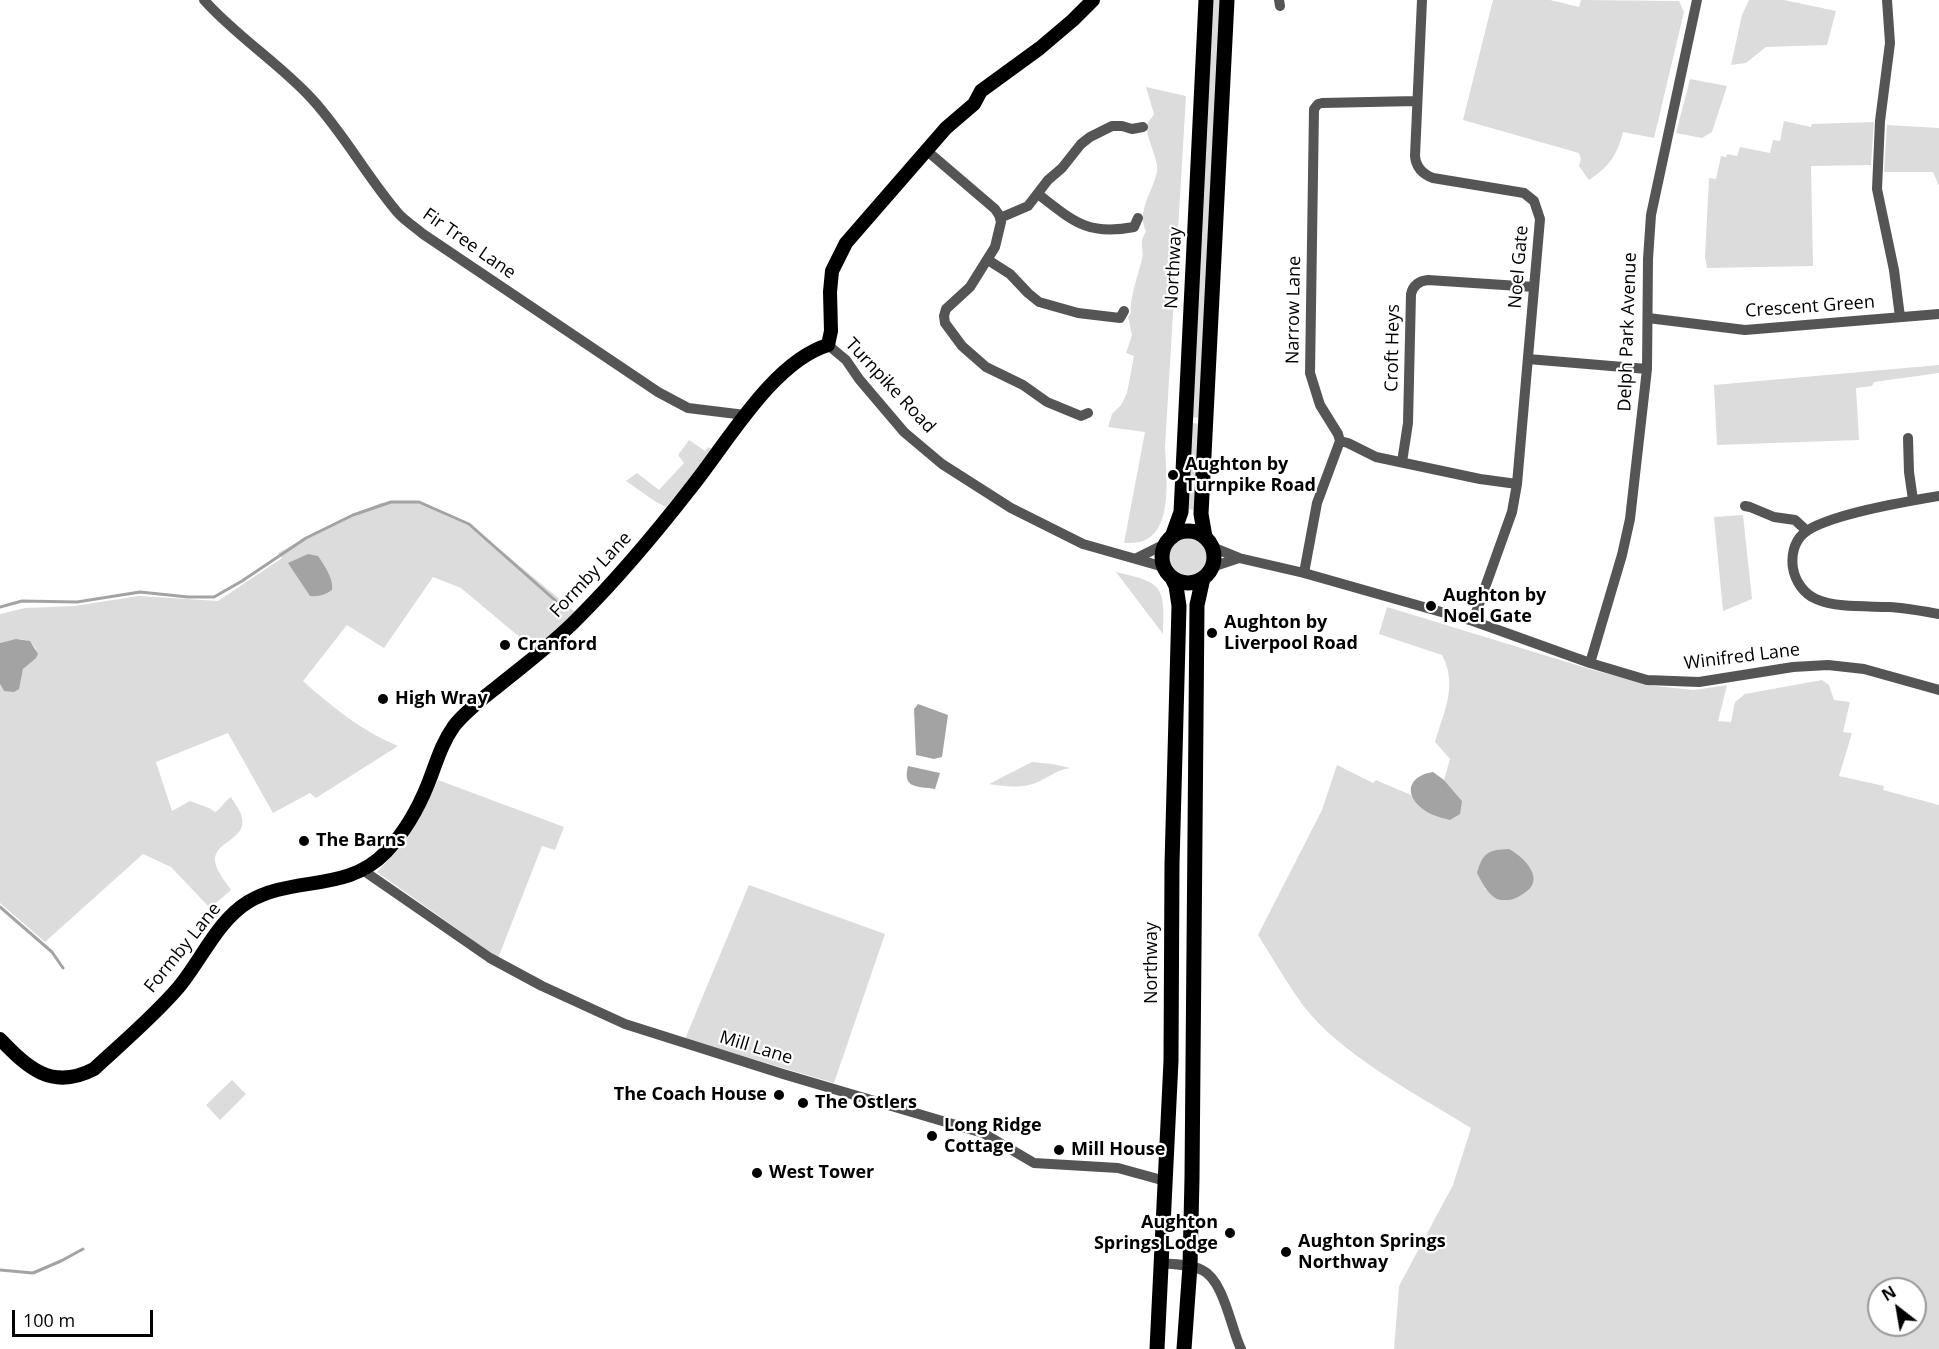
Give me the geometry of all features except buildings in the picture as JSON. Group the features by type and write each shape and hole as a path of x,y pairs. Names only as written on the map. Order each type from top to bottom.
{"highway":[{"name":"Northway","path":"1169,540 1181,512 1206,0"},
{"path":"1184,1349 1190,1266 1192,1178 1197,605 1214,554 1201,514 1227,0"},
{"path":"1208,573 1188,583 1168,572 1162,558 1169,540 1180,532 1189,531 1209,542"},
{"name":"Northway","path":"1157,1349 1171,1062 1172,864 1179,606 1176,586 1168,572"},
{"path":"1166,1177 1192,1178"}],"main road":[{"name":"Turnpike Road","path":"828,345 831,332 830,280 835,263 854,233 955,118 974,104 981,91 1040,48 1093,0"},
{"name":"Formby Lane","path":"0,1039 19,1059 39,1072 56,1078 84,1075 94,1069 169,998 223,925 239,908 273,891 364,871 386,852 410,820 443,744 460,719 578,619 691,489 758,399 797,360 810,351 828,345"}],"street":[{"name":"Fir Tree Lane","path":"204,0 237,33 310,97 337,127 371,178 400,215 423,234 658,392 688,408 745,415"},
{"name":"Noel Gate","path":"1422,0 1416,101 1415,156 1417,166 1424,174 1433,178 1518,190 1534,201 1540,219 1517,484 1512,512 1473,621"},
{"name":"Delph Park Avenue","path":"1590,663 1622,555 1630,519 1647,369 1647,259 1651,215 1697,0"},
{"path":"1887,0 1890,43 1880,121 1877,183 1894,270 1900,317"},
{"path":"1303,102 1315,107 1322,103 1416,101"},
{"name":"Narrow Lane","path":"1315,107 1310,373 1320,405 1340,441"},
{"path":"1000,218 1024,209 1048,180 1090,137 1112,126 1122,126 1137,132"},
{"path":"926,150 995,209 1000,218 998,235 988,260 970,287 948,306 945,312 945,323 962,346 986,367 1023,385 1059,408 1084,419"},
{"path":"1038,194 1074,221 1087,227 1104,230 1137,226"},
{"path":"988,260 1010,274 1039,302 1077,313 1123,318"},
{"name":"Croft Heys","path":"1402,462 1408,423 1411,294 1414,286 1420,281 1428,280 1534,287"},
{"name":"Crescent Green","path":"1648,318 1745,330 1939,314"},
{"name":"Turnpike Road","path":"828,345 846,360 904,432 942,464 1011,508 1083,544 1137,558 1168,572"},
{"path":"1528,359 1647,369"},
{"path":"1908,438 1913,501"},
{"path":"1304,573 1317,503 1340,441 1376,457 1480,479 1517,484"},
{"path":"1939,496 1836,518 1806,531 1797,542 1792,560 1796,578 1809,595 1822,601 1939,614"},
{"path":"1744,506 1774,517 1795,520 1806,531"},
{"path":"1137,558 1169,540"},
{"name":"Winifred Lane","path":"1209,542 1239,558 1304,573 1473,621 1590,663 1647,680 1677,682 1715,680 1809,665 1845,666 1939,690"},
{"path":"1208,573 1239,558"},
{"name":"Mill Lane","path":"364,871 490,958 542,986 625,1024 783,1074 983,1133 1034,1163 1118,1168 1158,1179 1166,1177"},
{"path":"1160,1263 1190,1266 1205,1271 1215,1283 1241,1349"}],"shaded area":[{"path":"1213,0 1222,0 1201,418 1192,417"},
{"path":"1493,0 1550,0 1579,7 1581,0 1679,1 1684,12 1654,138 1623,132 1612,159 1589,180 1579,166 1581,159 1579,153 1463,120"},
{"path":"1749,0 1784,0 1836,11 1827,45 1766,47 1746,63 1731,65 1742,15"},
{"path":"1690,79 1727,86 1712,132 1702,138 1676,133"},
{"path":"1146,87 1186,96 1165,447 1166,500 1160,525 1153,535 1141,542 1124,543 1145,432 1108,427 1112,414 1121,405 1127,393 1134,356 1126,353 1132,335 1128,317 1143,257 1142,240 1146,231 1143,224 1144,209 1157,172 1156,160 1147,133 1148,122 1154,114"},
{"path":"1784,121 1811,127 1812,124 1874,122 1871,165 1811,166 1813,266 1707,268 1705,257 1709,178 1716,179 1721,156 1726,157 1727,154 1737,156 1740,147 1770,153 1773,140 1780,141"},
{"path":"1887,125 1939,128 1939,186 1933,172 1884,172"},
{"path":"1939,365 1939,373 1874,382 1872,386 1856,388 1859,440 1717,445 1714,385"},
{"path":"1191,423 1201,424 1196,510 1186,509"},
{"path":"689,440 705,451 708,447 714,450 666,507 626,481 637,473 659,490 684,463 678,455"},
{"path":"419,502 469,524 580,616 535,650 461,588 433,577 384,648 347,625 303,681 348,718 398,746 316,798 310,793 273,813 228,733 156,762 172,811 190,801 215,812 231,797 241,815 240,831 220,849 215,860 219,872 231,890 210,908 171,867 143,854 45,942 0,903 0,684 4,691 21,681 24,668 36,649 25,640 0,643 0,614 25,608 74,606 139,596 218,601 282,558 278,553 335,523 381,503"},
{"path":"1743,515 1752,599 1723,611 1714,517"},
{"path":"1188,538 1195,539 1201,544 1206,550 1206,564 1201,570 1195,575 1188,576 1181,575 1175,570 1170,564 1169,557 1170,550 1175,544 1181,539"},
{"path":"308,554 318,556 326,568 332,590 310,596 288,563"},
{"path":"1116,572 1143,579 1158,589 1163,605 1163,634"},
{"path":"1387,607 1593,670 1655,686 1694,690 1727,685 1718,721 1731,722 1735,702 1745,694 1822,680 1829,685 1834,700 1850,702 1843,732 1852,733 1839,776 1884,786 1883,790 1939,805 1939,1349 1394,1349 1399,1286 1453,1185 1471,1128 1380,1072 1337,1040 1302,1004 1258,935 1322,810 1337,765 1373,783 1376,780 1411,795 1419,806 1462,801 1444,780 1450,759 1435,742 1449,688 1447,666 1442,655 1379,634","holes":["1484,888 1529,890 1506,900 1496,897"]},
{"path":"16,639 30,641 38,654 23,669 19,689 14,692 4,691 0,684 0,643"},
{"path":"918,704 948,715 942,757 934,759 916,755 914,709"},
{"path":"1032,762 1070,768 1029,785 1014,787 989,784"},
{"path":"908,766 940,773 935,789 909,783"},
{"path":"1433,772 1444,780 1462,801 1460,814 1450,820 1425,811 1411,794 1412,784 1420,776"},
{"path":"438,780 564,827 555,850 542,846 498,958 377,872 405,842"},
{"path":"1509,849 1527,864 1533,876 1533,882 1530,888 1516,898 1499,900 1488,891 1477,873 1481,861 1487,854 1496,850"},
{"path":"749,885 885,934 834,1083 685,1039"},
{"path":"232,1080 246,1094 220,1120 206,1105"}],"waterway":[{"path":"0,607 22,601 77,602 140,592 214,597 306,538 353,515 391,502 419,502 469,524 557,602"},
{"path":"0,907 52,952 63,968"},
{"path":"0,1270 33,1273 83,1249"}],"place":[{"name":"Aughton by Turnpike Road","path":"1173,475"},
{"name":"Aughton by Noel Gate","path":"1431,606"},
{"name":"Aughton by Liverpool Road","path":"1212,633"},
{"name":"Cranford","path":"505,645"},
{"name":"High Wray","path":"383,699"},
{"name":"The Barns","path":"304,841"},
{"name":"The Coach House","path":"779,1095"},
{"name":"The Ostlers","path":"803,1103"},
{"name":"Long Ridge Cottage","path":"932,1136"},
{"name":"Mill House","path":"1059,1150"},
{"name":"West Tower","path":"757,1173"},
{"name":"Aughton Springs Lodge","path":"1230,1233"},
{"name":"Aughton Springs Northway","path":"1286,1252"}]}
